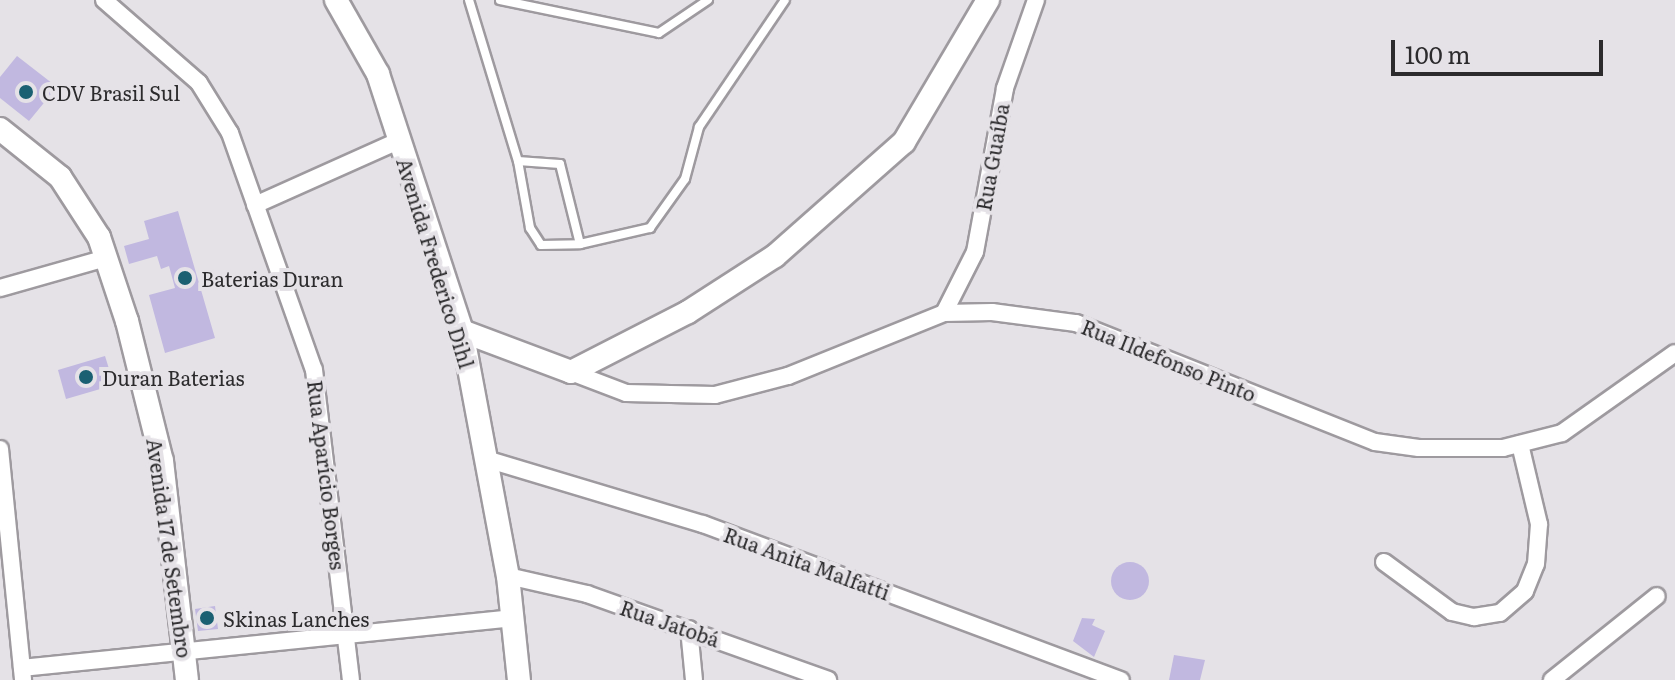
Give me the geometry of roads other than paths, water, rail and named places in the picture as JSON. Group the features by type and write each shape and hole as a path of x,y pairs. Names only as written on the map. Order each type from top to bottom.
{"main road":[{"name":"Avenida Frederico Dihl","path":"336,0 378,74 462,331 489,460 508,576 519,680"},
{"path":"571,372 688,312 750,272 854,191 904,142 988,0"},
{"name":"Avenida 17 de Setembro","path":"0,129 60,177 99,237 162,461 187,680"},
{"name":"Rua Ildefonso Pinto","path":"462,331 571,372"}],"street":[{"name":"Rua Aparício Borges","path":"104,0 199,83 230,133 314,370 351,680"},
{"name":"Rua Guaíba","path":"944,313 975,252 1005,88 1036,0"},
{"path":"255,205 398,141"},
{"path":"0,288 106,258"},
{"name":"Rua Ildefonso Pinto","path":"571,372 626,393 715,395 788,376 944,313 992,312 1076,323 1375,442 1419,448 1520,444 1562,433 1675,353"},
{"path":"1384,562 1452,612 1474,617 1500,613 1525,591 1536,564 1539,524 1520,444"},
{"path":"0,449 23,674 347,632 513,618"},
{"name":"Rua Anita Malfatti","path":"489,460 703,524 1121,680"},
{"name":"Rua Jatobá","path":"508,576 587,594 828,680"},
{"path":"1552,680 1657,596"},
{"path":"689,629 694,680"}],"lane":[{"path":"469,0 518,161 530,228 541,245 580,244 650,228 685,179 699,127 785,0"},
{"path":"500,0 659,33 708,0"},
{"path":"518,161 560,164 580,244"}],"place":[{"name":"CDV Brasil Sul","path":"26,92"},
{"name":"Baterias Duran","path":"185,278"},
{"name":"Duran Baterias","path":"86,377"},
{"name":"Skinas Lanches","path":"207,618"}]}
